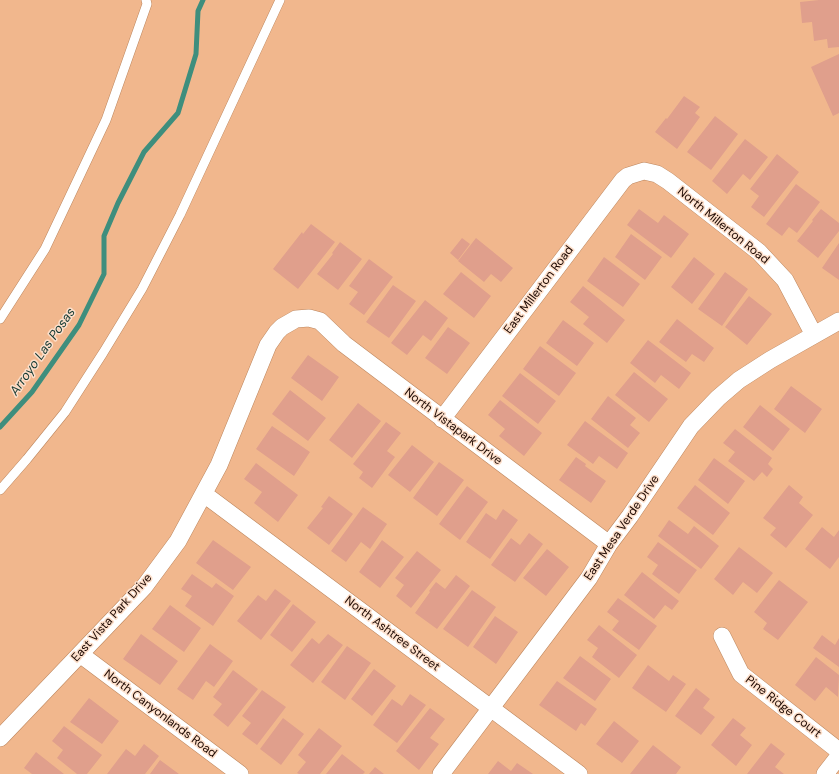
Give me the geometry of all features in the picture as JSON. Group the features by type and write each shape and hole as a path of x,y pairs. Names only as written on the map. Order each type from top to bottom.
{"street":[{"name":"North Millerton Road","path":"644,171 657,174 668,181 759,252 785,280 814,335"},
{"name":"East Millerton Road","path":"442,419 622,180 628,176 644,171"},
{"name":"North Vistapark Drive","path":"296,319 309,318 320,321 344,344 609,544"},
{"name":"East Vista Park Drive","path":"0,738 144,587 178,541 219,465 268,345 282,327 296,319"},
{"name":"East Mesa Verde Drive","path":"441,774 589,578 609,544 630,516 691,426 718,398 739,380 839,321"},
{"name":"North Ashtree Street","path":"204,494 579,774"},
{"name":"Pine Ridge Court","path":"722,636 741,674 839,751"},
{"name":"North Canyonlands Road","path":"80,654 240,774"},
{"path":"826,774 839,756"}],"lane":[{"path":"0,319 45,249 102,127 147,4 146,0"},
{"path":"0,490 28,459 65,412 104,353 142,289 180,215 280,0"}],"building":[{"path":"839,0 839,47 828,48 827,39 814,41 812,22 802,23 800,2"},
{"path":"839,54 839,113 833,116 811,67"},
{"path":"684,96 700,107 695,113 700,117 677,149 655,132"},
{"path":"715,116 738,134 711,170 687,152"},
{"path":"745,139 768,157 750,180 743,174 727,194 712,181"},
{"path":"777,154 799,172 764,217 751,207 759,196 750,189"},
{"path":"796,184 820,202 797,233 789,227 782,236 766,224"},
{"path":"639,209 658,223 664,215 689,234 671,258 627,225"},
{"path":"821,209 839,223 839,231 818,258 797,241"},
{"path":"311,224 335,242 298,289 273,269 302,232 303,234"},
{"path":"631,234 662,257 645,280 615,257"},
{"path":"462,238 470,244 458,260 450,253"},
{"path":"476,238 513,268 501,282 491,274 484,282 458,261"},
{"path":"340,242 362,259 338,290 317,274 333,254 332,253"},
{"path":"839,243 839,280 822,268"},
{"path":"604,257 640,284 623,307 587,281"},
{"path":"694,257 715,274 692,304 671,287"},
{"path":"369,259 393,277 364,315 349,304 358,292 349,286"},
{"path":"461,272 491,296 474,318 443,294"},
{"path":"725,272 748,289 722,326 698,309"},
{"path":"393,285 416,301 389,338 366,322"},
{"path":"583,286 625,320 607,343 583,324 589,317 570,302"},
{"path":"749,296 772,314 747,345 725,327"},
{"path":"425,300 448,318 431,341 423,335 407,355 391,343"},
{"path":"677,319 714,348 704,362 692,354 686,362 659,342"},
{"path":"563,320 594,343 577,366 546,343"},
{"path":"448,327 470,343 447,374 425,358"},
{"path":"648,340 691,373 679,389 661,375 655,383 630,363"},
{"path":"540,346 576,373 559,396 523,369"},
{"path":"308,355 339,377 322,401 291,378"},
{"path":"634,372 668,399 649,422 615,395"},
{"path":"520,373 556,401 538,424 502,396"},
{"path":"791,386 822,409 805,433 774,409"},
{"path":"290,390 326,418 308,441 272,414"},
{"path":"608,396 636,418 630,425 640,433 628,448 591,419"},
{"path":"500,400 542,433 524,456 499,436 505,429 488,415"},
{"path":"358,403 381,421 352,458 329,440"},
{"path":"760,405 790,429 773,451 743,427"},
{"path":"585,421 628,453 617,469 599,456 593,464 567,445"},
{"path":"386,422 401,433 387,451 395,457 372,488 359,478 363,472 353,464"},
{"path":"272,426 310,452 294,476 256,449"},
{"path":"735,429 772,458 768,464 773,469 767,477 762,472 754,481 728,461 735,452 723,443"},
{"path":"412,445 434,462 410,492 388,475"},
{"path":"576,457 586,464 585,466 606,481 591,503 559,480"},
{"path":"714,458 745,481 728,504 698,480"},
{"path":"439,462 464,480 437,516 413,498"},
{"path":"256,463 298,495 278,522 254,503 262,492 244,479"},
{"path":"695,485 730,513 713,535 677,508"},
{"path":"789,485 803,497 799,503 813,515 786,548 770,535 776,528 763,518"},
{"path":"467,486 488,502 460,540 439,524"},
{"path":"329,496 353,514 329,545 307,528 323,508 321,507"},
{"path":"363,507 387,524 370,549 361,542 346,562 331,551"},
{"path":"503,509 518,520 490,559 466,542 486,513 496,520"},
{"path":"669,520 688,534 694,526 719,546 701,569 658,536"},
{"path":"822,527 834,537 839,530 839,557 830,569 805,549"},
{"path":"529,533 543,544 515,582 491,565 511,538 520,545"},
{"path":"213,540 251,567 233,590 196,563"},
{"path":"382,540 404,557 380,588 359,572"},
{"path":"658,542 697,570 679,594 652,574 658,565 647,557"},
{"path":"739,547 773,573 757,593 743,582 733,595 714,579"},
{"path":"547,549 569,567 546,596 523,578"},
{"path":"417,551 441,570 411,608 396,596 404,585 395,578"},
{"path":"642,572 679,601 672,610 665,605 654,619 624,595"},
{"path":"192,574 212,588 216,583 234,596 213,626 185,606 192,596 181,589"},
{"path":"456,575 470,586 437,629 415,613 436,582 445,589"},
{"path":"779,580 808,602 778,640 763,629 767,623 754,612"},
{"path":"275,589 291,601 261,640 237,621 258,595 266,601"},
{"path":"472,590 496,607 468,647 443,629"},
{"path":"618,598 657,626 639,650 612,630 619,621 607,612"},
{"path":"293,604 316,622 292,652 270,635"},
{"path":"170,605 201,628 184,652 152,629"},
{"path":"495,616 518,632 496,664 473,647"},
{"path":"599,625 637,655 619,678 592,657 598,648 587,640"},
{"path":"141,634 178,661 160,685 123,659"},
{"path":"328,634 343,645 313,683 290,665 312,638 319,644"},
{"path":"822,635 835,645 839,638 839,667 813,648"},
{"path":"210,644 233,661 214,687 206,681 193,700 177,689"},
{"path":"347,646 371,663 345,700 321,682"},
{"path":"580,656 611,679 595,701 563,678"},
{"path":"816,657 839,675 838,697 826,687 815,701 795,685"},
{"path":"648,665 669,681 673,675 686,684 666,712 632,688"},
{"path":"374,669 396,686 372,716 351,699"},
{"path":"233,670 258,689 228,727 213,715 222,704 213,697"},
{"path":"557,681 597,709 585,726 581,723 576,731 539,705"},
{"path":"696,688 710,699 703,708 715,717 701,735 675,716"},
{"path":"262,690 286,707 257,745 242,734 251,723 242,716"},
{"path":"410,694 426,705 397,743 373,725 392,699 402,706"},
{"path":"89,698 119,721 102,744 70,722"},
{"path":"430,708 445,719 430,738 439,744 419,770 396,751"},
{"path":"283,718 304,734 281,765 260,749"},
{"path":"733,718 746,728 740,735 752,745 736,766 711,745"},
{"path":"614,721 639,741 622,763 596,744"},
{"path":"64,726 102,755 87,774 77,774 57,758 63,750 52,741"},
{"path":"319,728 342,746 320,774 299,774 297,773 306,762 298,755"},
{"path":"771,743 785,754 775,767 784,774 747,774"},
{"path":"144,744 159,756 145,774 107,774 126,749 135,756"},
{"path":"653,745 681,767 676,774 630,774"},
{"path":"36,752 64,774 32,774 24,768"},
{"path":"342,754 365,772 363,774 326,774"},
{"path":"160,760 179,774 150,774"},
{"path":"498,761 511,771 517,763 533,774 488,774"},
{"path":"375,767 384,774 369,774"}],"waterway":[{"name":"Arroyo Las Posas","path":"0,427 32,392 79,325 104,274 104,236 118,203 144,152 178,113 196,54 198,11 203,0"}]}
